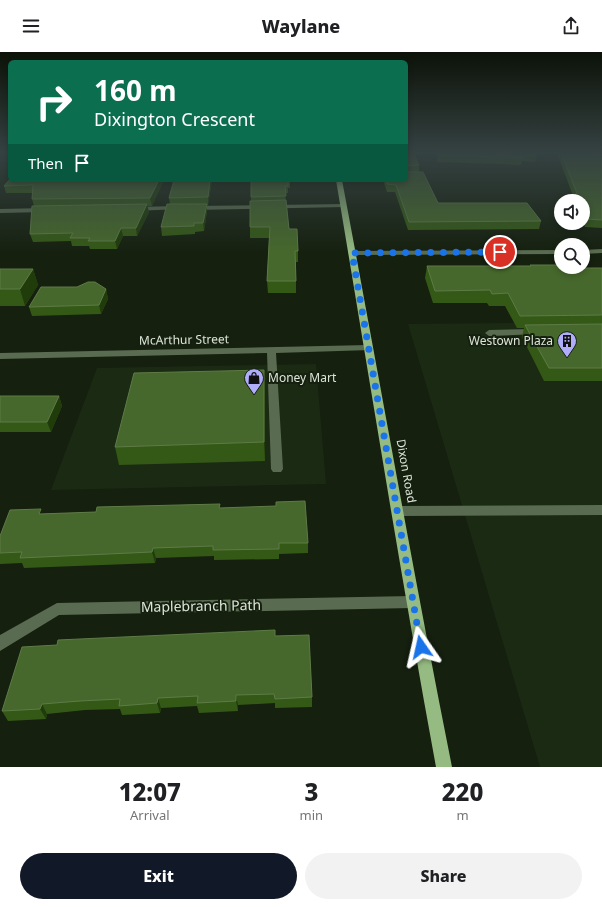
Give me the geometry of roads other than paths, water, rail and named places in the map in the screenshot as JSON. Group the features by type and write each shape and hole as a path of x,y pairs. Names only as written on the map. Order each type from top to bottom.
{"main road":[{"name":"Dixon Road","path":"340,186 398,511 412,602 444,767"}],"street":[{"path":"126,209 344,206"},
{"path":"0,211 55,210"},
{"path":"590,252 602,251"},
{"path":"352,253 554,252"},
{"path":"489,333 542,332"},
{"name":"McArthur Street","path":"0,356 368,348"},
{"path":"271,351 277,469"},
{"path":"398,511 602,510"},
{"name":"Maplebranch Path","path":"0,644 4,640 57,609 412,602"}],"place":[{"name":"Westown Plaza","path":"567,358"},
{"name":"Money Mart","path":"254,395"}]}
